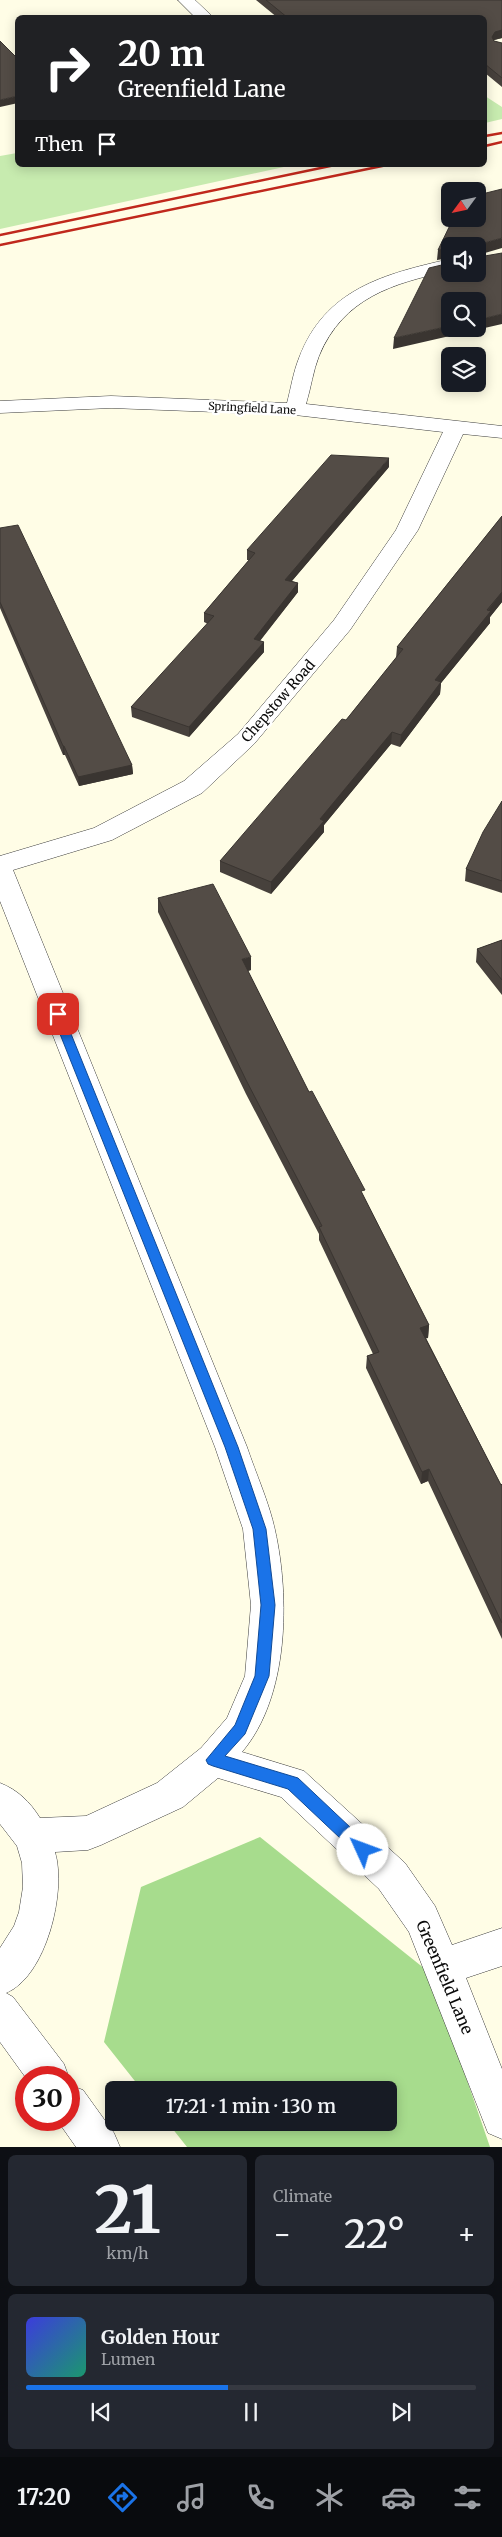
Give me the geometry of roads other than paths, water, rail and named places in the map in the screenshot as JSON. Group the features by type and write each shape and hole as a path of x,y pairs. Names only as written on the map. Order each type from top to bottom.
{"street":[{"path":"186,0 203,15"},
{"path":"295,409 309,358 320,333 348,301 368,288 441,268"},
{"name":"Springfield Lane","path":"0,407 111,402 295,409 502,432"},
{"name":"Chepstow Road","path":"0,865 103,834 193,787 246,739 342,626 407,530 456,426"},
{"path":"0,869 232,1447 260,1529 268,1605 262,1676 240,1729 213,1760 170,1795 88,1833 31,1836"},
{"name":"Greenfield Lane","path":"213,1760 292,1783 392,1876 422,1919 443,1967 502,2119"},
{"path":"0,1800 12,1808 31,1836 41,1867 42,1900 32,1934 13,1965 0,1977"},
{"path":"443,1967 502,1946"},
{"path":"0,2010 41,2066"},
{"path":"80,2119 100,2147"}],"railway":[{"path":"487,136 502,133"},
{"path":"487,146 502,142"},
{"path":"0,235 325,167"},
{"path":"0,245 377,167"}]}
